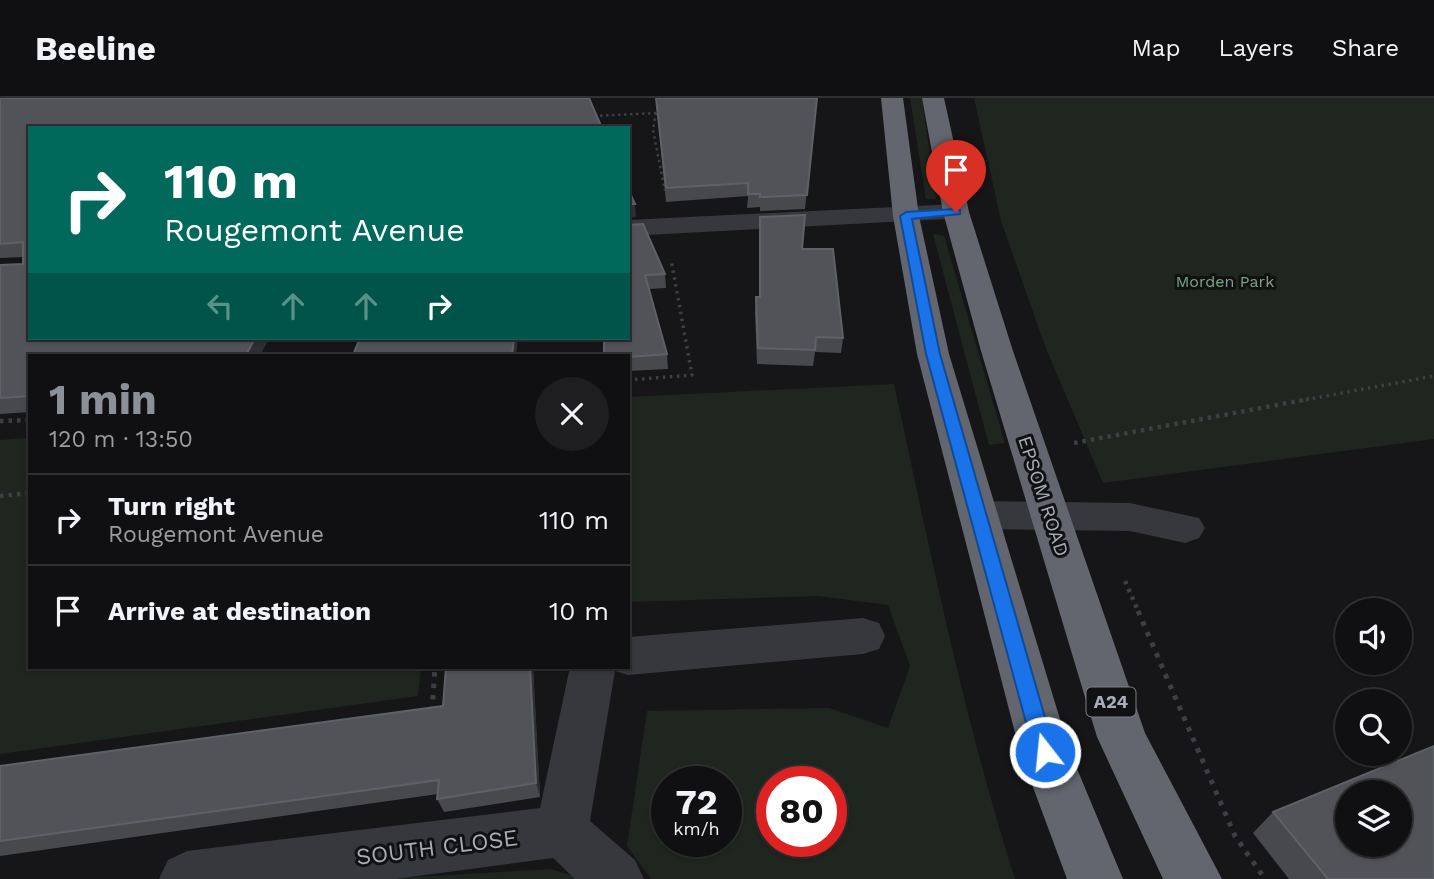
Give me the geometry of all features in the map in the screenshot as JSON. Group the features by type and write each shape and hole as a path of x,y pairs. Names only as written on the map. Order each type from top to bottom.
{"highway":[{"path":"892,98 906,216 933,354 1045,752 1095,879"},
{"name":"EPSOM ROAD","path":"933,98 956,212 1122,737 1174,847 1194,879"}],"street":[{"path":"630,228 956,212"},
{"path":"978,515 1130,517 1185,528"},
{"path":"630,656 863,636"},
{"path":"593,669 562,831 616,879"},
{"name":"SOUTH CLOSE","path":"187,879 562,831"}],"path":[{"path":"591,116 656,113 667,110"},
{"path":"630,380 692,375 653,130 656,113"},
{"path":"1265,879 1235,836 1097,516 1071,443 1434,376"},
{"path":"0,421 28,420"},
{"path":"0,496 28,492"},
{"path":"431,724 435,669"},
{"path":"418,712 432,710"}],"green space":[{"path":"910,98 922,98 936,199 926,199"},
{"name":"Morden Park","path":"974,98 1434,98 1434,439 1103,483 1045,346 1001,221"},
{"path":"933,234 944,236 1005,443 989,445"},
{"path":"894,384 963,695 1015,879 651,879 627,846 647,711 829,708 888,728 910,666 888,605 818,596 630,602 630,397"},
{"path":"28,438 28,669 421,669 418,696 0,754 0,440"},
{"path":"551,869 583,879 380,879"}],"building":[{"path":"0,98 589,98 601,126 28,126 28,340 254,340 247,354 28,354 28,396 0,398 0,265 23,264 23,242 0,244"},
{"path":"656,98 817,98 807,195 760,197 760,194 748,194 748,183 666,188"},
{"path":"805,215 802,249 833,249 843,338 816,337 815,350 758,348 756,297 760,297 760,217"},
{"path":"643,224 665,274 645,275 667,354 630,357 630,354 604,354 604,340 630,340 630,225"},
{"path":"359,340 514,340 512,354 353,354"},
{"path":"446,669 530,669 536,783 437,799 439,780 0,841 0,766 443,706"},
{"path":"1434,746 1434,879 1328,879 1273,812 1335,787 1335,857 1412,857 1412,780 1351,780 1385,766 1412,766 1412,755"}],"route":[{"path":"956,212 906,216 933,354 1045,752"}]}
